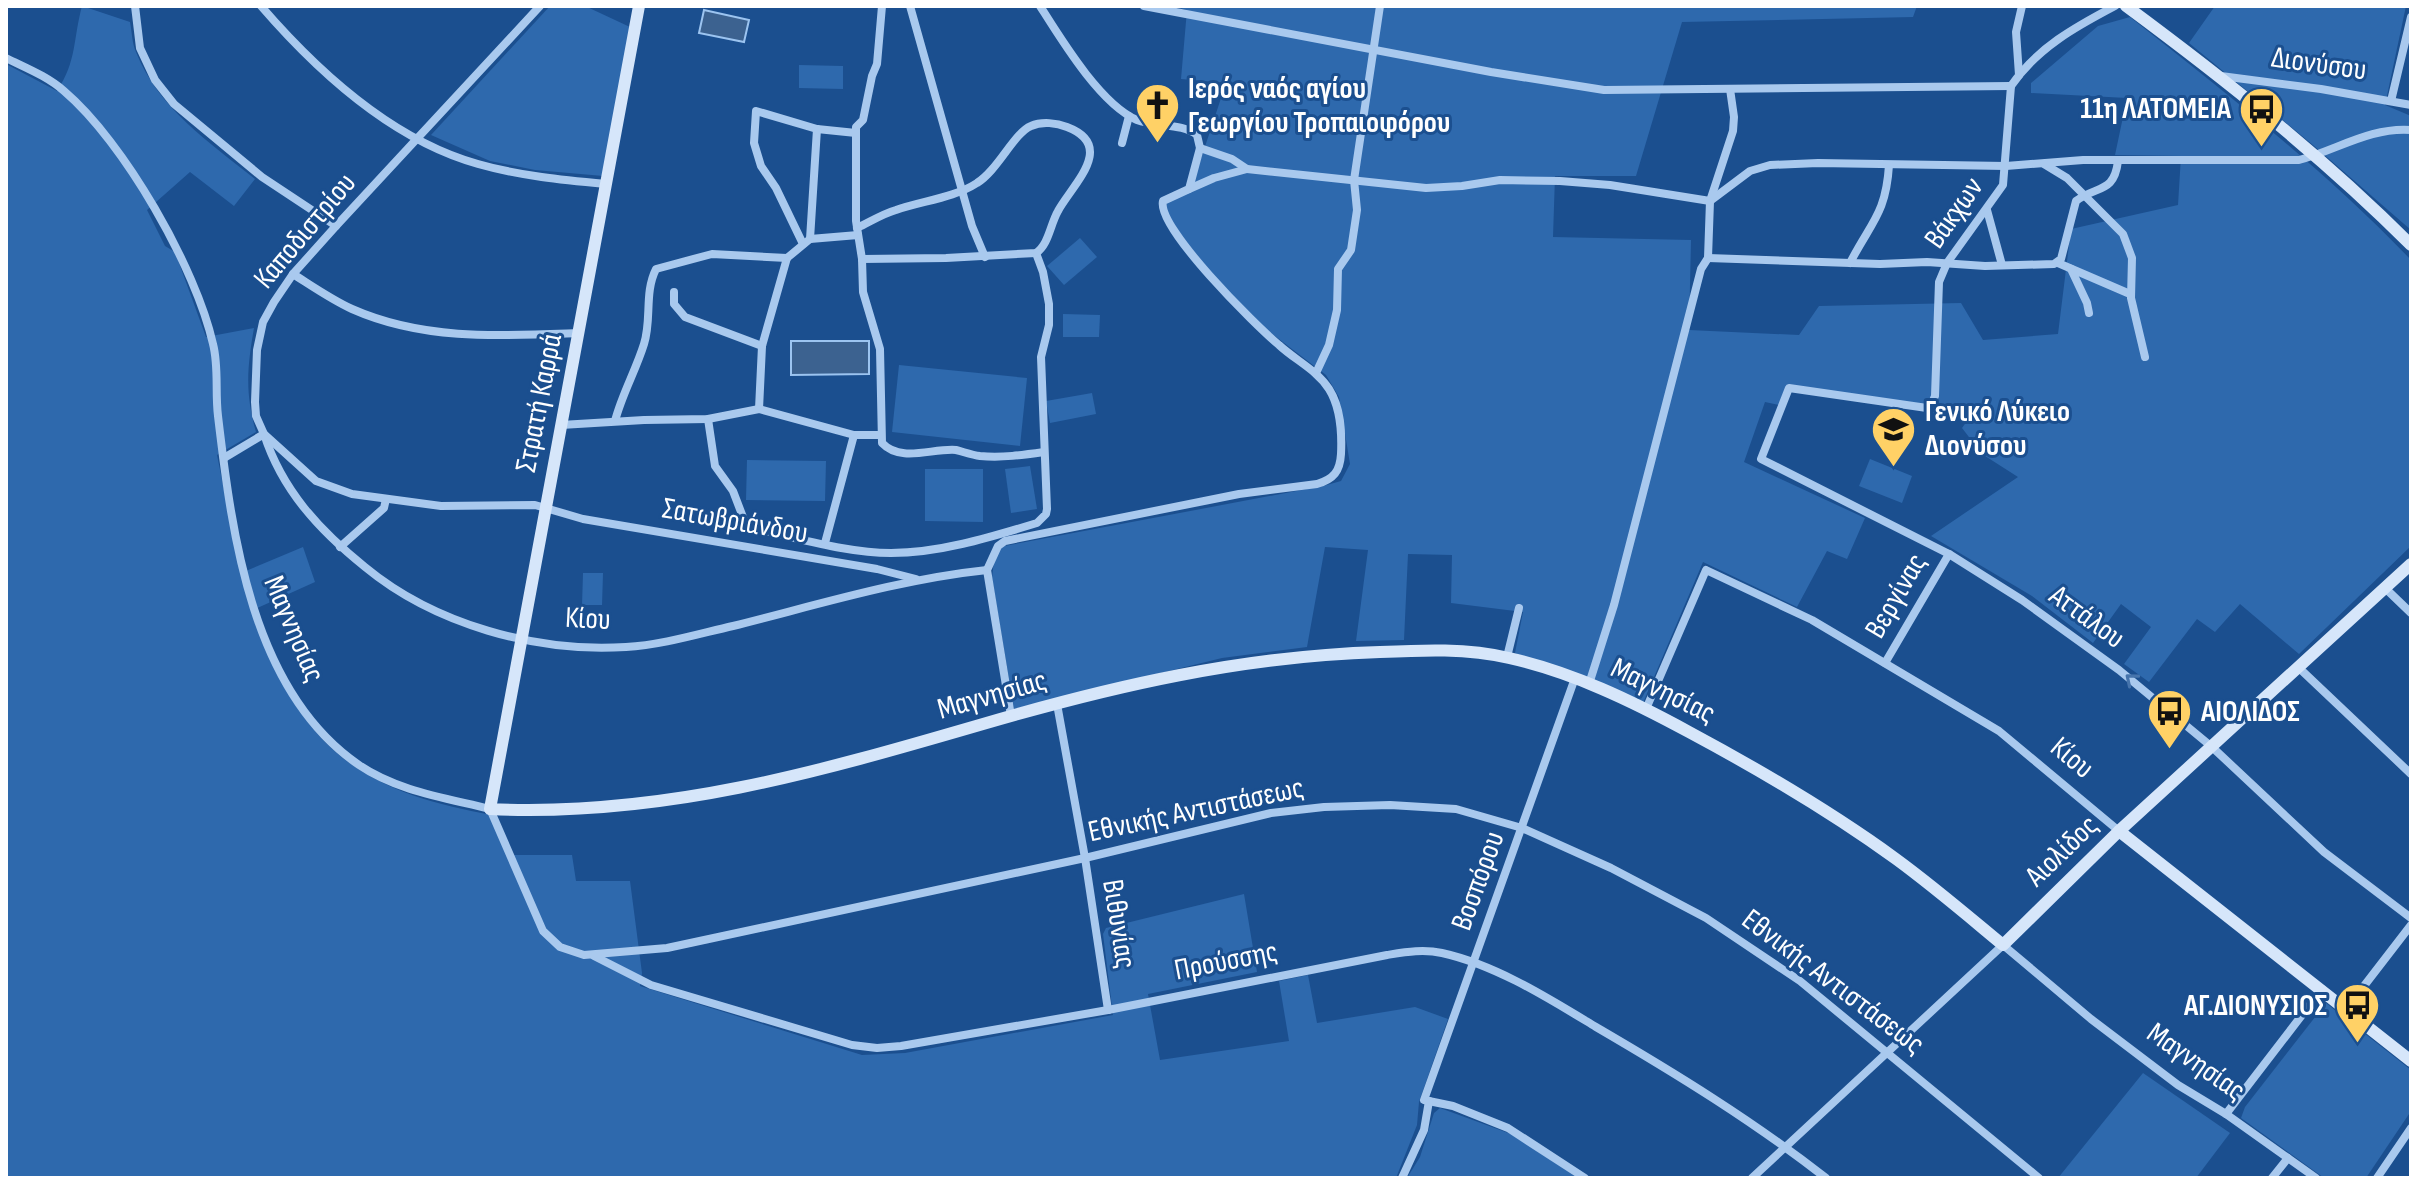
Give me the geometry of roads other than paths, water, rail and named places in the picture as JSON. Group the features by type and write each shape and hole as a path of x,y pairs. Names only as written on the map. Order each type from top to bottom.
{"street":[{"path":"135,6 140,48 155,80 174,104 262,177 336,226"},
{"path":"261,6 335,82 369,109 417,138 475,164 606,184"},
{"name":"Καποδιστρίου","path":"264,434 256,416 255,402 260,335 274,302 293,274 336,226 540,6"},
{"name":"Στρατή Καρρά","path":"490,809 639,6"},
{"path":"882,6 877,64 863,120 856,127 858,232 863,292 878,337 881,360 882,443 892,452 954,450 977,456 1003,457 1044,452"},
{"path":"910,6 972,226 985,257"},
{"path":"1040,6 1076,63 1129,116 1146,124 1192,131 1197,135 1200,148 1189,189"},
{"path":"1144,6 1491,72 1604,90 2011,86"},
{"path":"1316,373 1329,345 1337,310 1338,269 1351,250 1357,210 1354,180 1380,6"},
{"path":"2019,75 2016,32 2022,6"},
{"name":"Βάκχων","path":"1793,388 1892,404 1927,408 1931,405 1935,396 1939,282 1947,263 2003,185 2011,86 2065,32 2115,6"},
{"name":"Διονύσου","path":"2126,6 2220,76 2316,155 2411,245"},
{"path":"2391,101 2411,17"},
{"name":"Μαγνησίας","path":"6,58 44,77 82,108 145,191 181,257 213,340 217,415 247,593 281,674 299,705 338,749 378,777 490,809 569,810 641,805 823,769 1011,716 1173,675 1271,659 1357,652 1431,651 1507,657 1575,678 1646,709 1819,806 1898,860 2091,1019 2178,1085 2226,1114 2316,1178"},
{"name":"Διονύσου","path":"2220,76 2411,105"},
{"path":"1589,684 1614,605 1701,269 1708,258 1710,201 1733,131 1730,89"},
{"path":"806,241 761,166 754,143 756,111 817,129 856,133"},
{"path":"1122,143 1129,116"},
{"path":"759,409 762,346 787,258 806,241 858,232 892,211 976,184 994,168 1022,132 1031,126 1054,123 1068,127 1083,136 1090,149 1089,164 1057,212 1043,247 1036,253 862,259"},
{"path":"806,241 817,129"},
{"path":"1011,716 987,570 998,546 1005,541 1196,502 1307,486 1327,481 1340,466 1340,420 1329,388 1316,373 1279,346 1238,308 1174,231 1162,209 1166,199 1214,178 1247,169 1426,188 1500,180 1560,181 1621,186 1710,201 1750,171 1764,166 1818,163 2006,166 2083,160 2299,160 2354,139 2388,130 2411,130"},
{"path":"1200,148 1232,159 1247,169"},
{"path":"2058,263 2076,201 2109,185 2115,178 2118,161"},
{"path":"2044,164 2067,178 2123,234 2132,258 2130,294 2145,357"},
{"path":"1850,263 1880,213 1887,192 1889,165"},
{"path":"1987,210 2002,265"},
{"path":"708,419 715,466 733,491 750,528 878,552 917,551 951,545 1037,523 1047,509 1041,357 1049,325 1049,304 1036,253"},
{"path":"615,421 620,400 645,343 648,291 656,269 712,254 787,258"},
{"path":"1708,258 1850,263 2058,263 2130,294"},
{"path":"2071,269 2089,313"},
{"path":"293,274 352,309 400,325 480,337 578,333"},
{"path":"674,292 674,304 685,317 762,346"},
{"name":"Αττάλου","path":"1793,388 1786,392 1761,459 1949,554 2022,600 2119,670 2212,747 2324,852 2411,918"},
{"path":"561,425 708,419 759,409 854,435 881,435"},
{"path":"224,458 264,434 316,481 340,491 441,506 526,504 546,508"},
{"name":"Κίου","path":"264,434 278,472 290,492 340,547 377,577 415,601 468,623 522,638 602,648 650,644 916,579 987,570"},
{"path":"825,543 854,435"},
{"path":"340,547 384,508 386,499"},
{"name":"Σατωβριάνδου","path":"546,508 583,519 877,569 916,579"},
{"name":"Βεργίνας","path":"1885,663 1949,554"},
{"name":"Αιολίδος","path":"1752,1178 2003,945 2119,831 2411,564"},
{"name":"Κίου","path":"1646,709 1706,570 1812,620 1999,731 2119,831 2411,1061"},
{"path":"2385,588 2411,613"},
{"path":"1507,657 1519,608"},
{"path":"2298,667 2411,774"},
{"name":"Βοσπόρου","path":"1402,1178 1424,1130 1426,1100 1575,678"},
{"name":"Βιθυνίας","path":"1057,704 1108,1010"},
{"name":"Εθνικής Αντιστάσεως","path":"490,809 543,931 560,947 576,953 592,954 667,948 1085,858 1271,813 1324,807 1401,805 1445,807 1490,817 1611,868 1706,918 1800,981 2039,1178"},
{"path":"2347,1008 2411,925"},
{"name":"Προύσσης","path":"592,954 651,985 864,1047 901,1046 1408,952 1431,951 1474,964 1542,995 1650,1058 1786,1147 1826,1178"},
{"path":"2226,1114 2322,989"},
{"path":"1426,1100 1453,1106 1508,1128 1585,1178"},
{"path":"2377,1178 2411,1128"},
{"path":"2272,1178 2288,1158"}],"place":[{"name":"Ιερός ναός αγίου Γεωργίου Τροπαιοφόρου","path":"1157,145"},
{"name":"11η ΛΑΤΟΜΕΙΑ","path":"2262,148"},
{"name":"Γενικό Λύκειο Διονύσου","path":"1894,468"},
{"name":"ΑΙΟΛΙΔΟΣ","path":"2170,751"},
{"name":"ΑΓ.ΔΙΟΝΥΣΙΟΣ","path":"2358,1045"}]}
